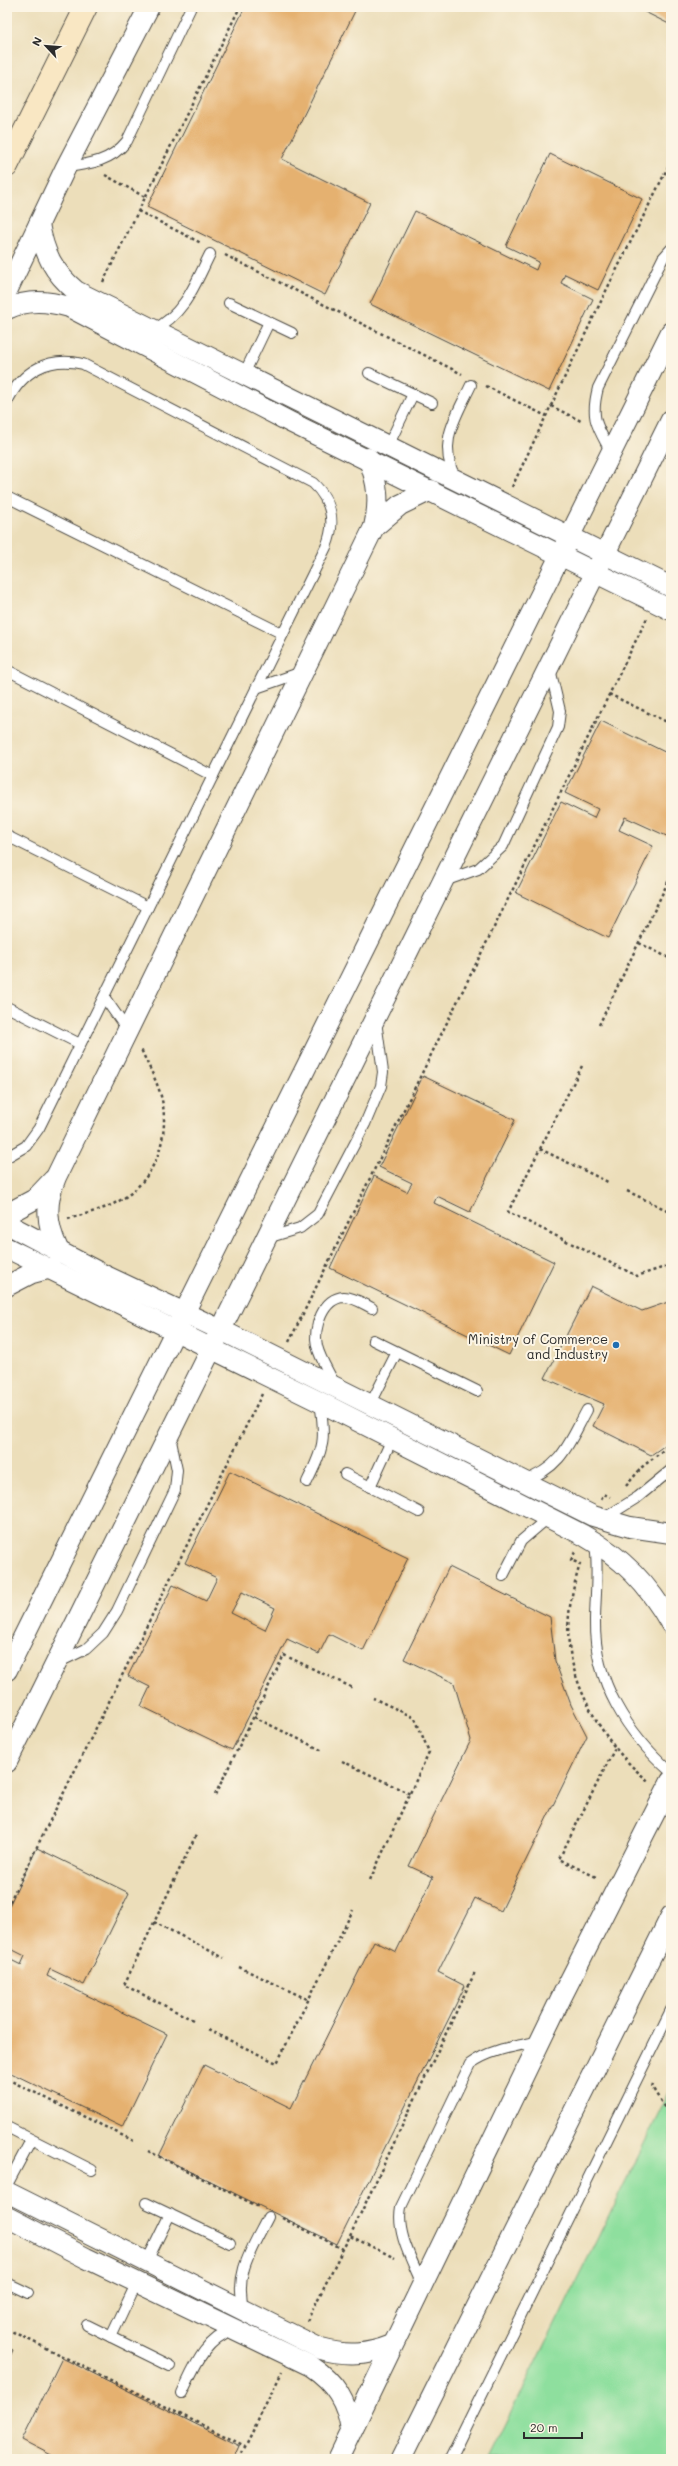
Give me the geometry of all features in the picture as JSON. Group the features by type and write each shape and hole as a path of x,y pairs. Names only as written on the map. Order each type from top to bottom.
{"main road":[{"path":"7,166 86,7"}],"street":[{"path":"7,291 66,167 149,7"},
{"path":"40,224 45,250 50,262 61,278 76,291 671,587"},
{"path":"7,309 32,302 51,302 69,307 290,422 368,458 663,606"},
{"path":"7,1670 671,332"},
{"path":"7,1762 671,420"},
{"path":"58,1249 48,1225 48,1200 56,1177 374,527 378,510 378,492 368,458"},
{"path":"374,527 400,505 431,490"},
{"path":"7,1214 35,1199 56,1177"},
{"path":"7,1224 58,1249 106,1276 221,1330 598,1518 630,1527 671,1533"},
{"path":"7,1248 51,1268 320,1402 594,1542 618,1557 638,1576 656,1598 671,1624"},
{"path":"7,1286 32,1273 51,1268"},
{"path":"338,2459 392,2345 423,2287 541,2041 671,1781"},
{"path":"401,2459 671,1916"},
{"path":"7,2192 245,2311 295,2347 335,2386 349,2414 351,2430"},
{"path":"7,2217 137,2282 236,2329 295,2347 338,2353 356,2354 374,2352 392,2345"}],"lane":[{"path":"66,167 87,165 108,158 127,141 191,7"},
{"path":"611,452 594,420 594,409 598,388 663,258 671,249"},
{"path":"153,330 171,319 184,305 210,254"},
{"path":"229,303 292,333"},
{"path":"244,374 269,322"},
{"path":"7,402 17,384 35,369 58,362 82,364 313,483 326,499 331,513 332,528 326,547 33,1138 16,1153 7,1157"},
{"path":"369,373 432,403"},
{"path":"456,480 449,461 448,438 451,425 469,381"},
{"path":"388,446 413,394"},
{"path":"7,497 283,634"},
{"path":"443,882 478,869 503,846 558,727 560,711 549,665"},
{"path":"7,670 213,776"},
{"path":"256,688 304,671"},
{"path":"7,836 148,907"},
{"path":"104,996 129,1028"},
{"path":"7,1007 80,1044"},
{"path":"267,1238 300,1228 318,1214 365,1124 381,1086 383,1072 375,1018"},
{"path":"337,1388 317,1347 316,1331 321,1317 332,1301 343,1297 372,1308"},
{"path":"373,1340 477,1391"},
{"path":"370,1405 397,1352"},
{"path":"307,1482 323,1445 324,1426 320,1402"},
{"path":"522,1481 544,1472 563,1455 587,1410"},
{"path":"56,1664 86,1649 103,1633 117,1610 175,1490 177,1470 170,1435"},
{"path":"370,1487 392,1439"},
{"path":"598,1518 638,1497 671,1470"},
{"path":"345,1474 419,1512"},
{"path":"503,1576 521,1541 548,1518"},
{"path":"594,1542 598,1576 595,1624 598,1652 606,1681 618,1708 633,1733 653,1756 671,1772"},
{"path":"450,2459 671,2010"},
{"path":"423,2287 400,2224 401,2207 404,2200 470,2064 479,2057 494,2051 541,2041"},
{"path":"9,2128 92,2170"},
{"path":"7,2185 31,2140"},
{"path":"146,2203 230,2243"},
{"path":"147,2261 170,2214"},
{"path":"245,2311 240,2290 243,2267 268,2217"},
{"path":"111,2337 137,2282"},
{"path":"7,2283 28,2293"},
{"path":"87,2325 170,2366"},
{"path":"182,2393 208,2346 226,2332 236,2329"}],"path":[{"path":"94,300 240,7"},
{"path":"504,504 671,161"},
{"path":"87,165 145,197"},
{"path":"138,211 202,243"},
{"path":"223,254 469,381"},
{"path":"482,384 546,416"},
{"path":"551,406 599,430"},
{"path":"280,1360 609,694 663,606"},
{"path":"609,694 671,724"},
{"path":"599,1025 668,882 671,883"},
{"path":"639,943 671,959"},
{"path":"48,1225 117,1203 142,1182 158,1155 164,1126 161,1099 129,1028"},
{"path":"582,1066 508,1212 637,1276 671,1265"},
{"path":"540,1149 610,1183"},
{"path":"627,1191 671,1212"},
{"path":"7,1907 270,1378"},
{"path":"624,1488 642,1467 671,1444"},
{"path":"598,1518 604,1494 613,1498"},
{"path":"215,1795 284,1656 353,1688"},
{"path":"370,1880 429,1752 415,1718 373,1698"},
{"path":"254,1717 322,1751"},
{"path":"596,1877 559,1859 615,1748"},
{"path":"342,1761 410,1794"},
{"path":"193,2020 124,1985 196,1835"},
{"path":"208,2030 277,2063 353,1910"},
{"path":"154,1922 224,1958"},
{"path":"239,1967 309,2000"},
{"path":"350,2236 474,1972"},
{"path":"7,2079 134,2141"},
{"path":"239,2459 343,2249"},
{"path":"7,2329 245,2446"}],"green space":[{"path":"671,2088 671,2459 489,2459 663,2105"}],"building":[{"path":"245,7 357,7 282,159 370,203 325,295 147,207"},
{"path":"635,7 671,7 671,25"},
{"path":"550,154 642,199 598,290 565,274 561,283 593,299 549,391 370,304 415,211 536,270 539,262 506,246"},
{"path":"601,721 671,755 671,838 625,817 619,830 653,846 608,938 516,893 561,802 594,818 598,809 565,793"},
{"path":"423,1076 515,1120 470,1212 437,1196 434,1203 554,1262 509,1355 330,1268 374,1176 407,1192 412,1183 379,1167"},
{"name":"Ministry of Commerce and Industry","path":"591,1286 642,1311 671,1301 671,1441 651,1455 593,1426 604,1404 545,1378"},
{"path":"230,1471 408,1558 363,1651 329,1634 319,1654 287,1639 232,1750 141,1706 150,1687 128,1676 173,1585 206,1601 217,1578 185,1563","holes":["242,1592 275,1608 265,1630 231,1613"]},
{"path":"449,1567 550,1617 555,1661 571,1705 587,1736 501,1911 475,1898 438,1972 465,1986 337,2244 159,2156 204,2065 291,2108 374,1941 396,1952 433,1877 409,1866 471,1740 454,1683 404,1659"},
{"path":"37,1848 129,1893 84,1985 50,1969 47,1976 167,2034 122,2127 7,2071 7,1958 21,1965 25,1956 7,1947 7,1910"},
{"path":"7,2347 13,2350 7,2363"},
{"path":"62,2358 240,2446 234,2459 59,2459 22,2440"}],"place":[{"name":"Ministry of Commerce and Industry","path":"616,1345"}]}
